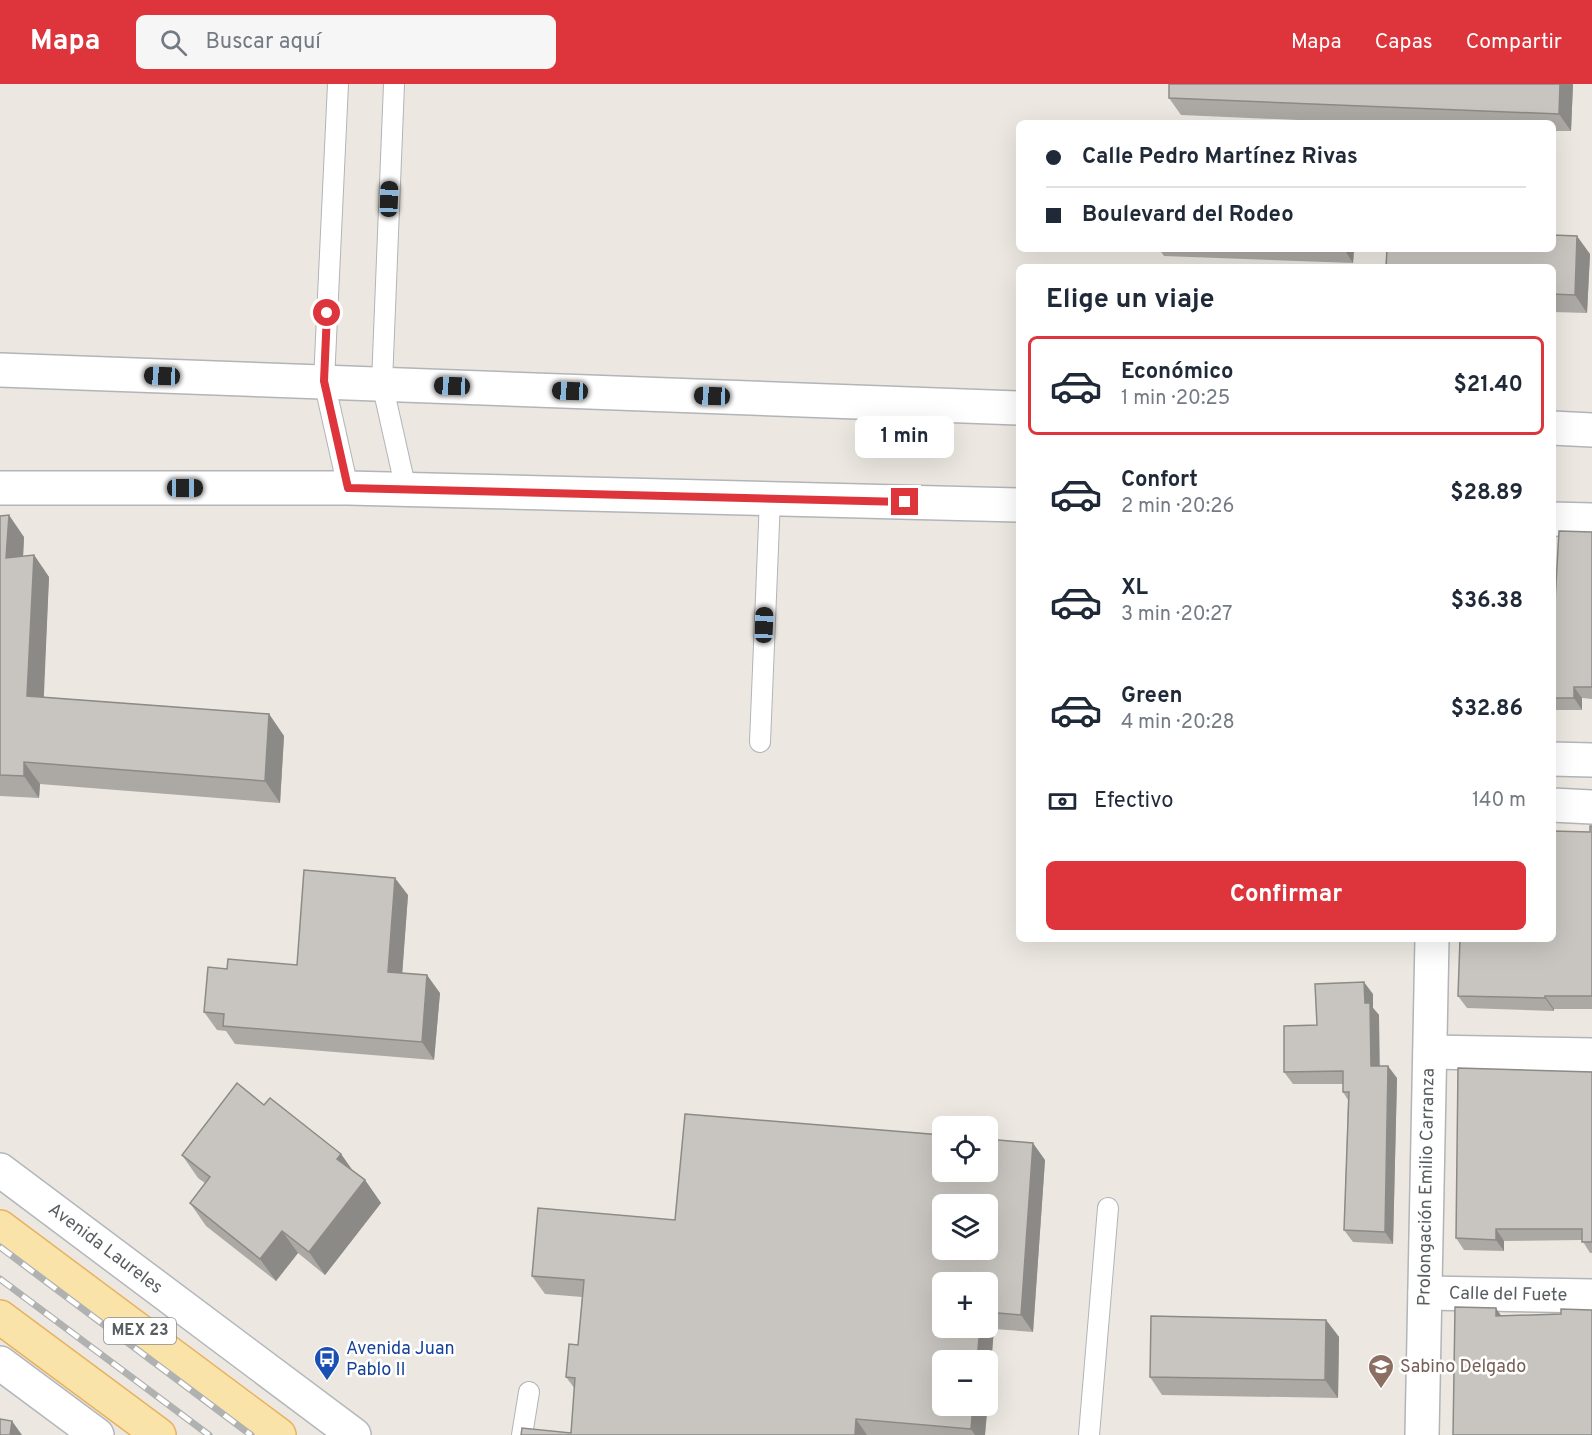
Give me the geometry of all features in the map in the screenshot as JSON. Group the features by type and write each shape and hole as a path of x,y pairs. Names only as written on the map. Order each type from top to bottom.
{"main road":[{"name":"MEX 23","path":"0,1227 279,1435"},
{"path":"0,1317 159,1435"},
{"path":"80,1377 124,1435"}],"street":[{"path":"0,370 1016,408"},
{"path":"1556,428 1592,430"},
{"path":"0,488 348,488 1016,505"},
{"path":"1556,519 1592,520"},
{"path":"1556,759 1592,760"},
{"path":"1556,805 1592,807"},
{"name":"Prolongación Emilio Carranza","path":"1422,1435 1432,942"},
{"path":"1430,1052 1592,1055"},
{"name":"Avenida Laureles","path":"0,1170 354,1435"},
{"name":"Calle del Fuete","path":"1425,1293 1592,1296"},
{"path":"0,1363 97,1435"}],"lane":[{"path":"338,84 324,381 348,488"},
{"path":"394,84 382,383 406,490"},
{"path":"760,742 770,499"},
{"path":"1089,1435 1108,1208"},
{"path":"522,1435 529,1392"}],"building":[{"path":"1169,84 1560,84 1559,114 1169,98"},
{"path":"1556,235 1577,236 1575,295 1556,294 1556,264 1386,264 1387,252 1556,252"},
{"path":"9,515 6,558 34,555 27,696 269,714 265,781 24,762 24,776 0,775 0,516"},
{"path":"1559,531 1592,532 1592,687 1574,687 1574,698 1556,698 1556,584"},
{"path":"1590,826 1592,826 1592,996 1545,996 1545,998 1458,996 1460,942 1556,942 1556,831 1590,832"},
{"path":"304,870 395,878 388,972 427,975 422,1042 223,1026 224,1014 204,1012 208,967 227,969 228,959 297,965"},
{"path":"1364,982 1365,1003 1370,1003 1371,1066 1388,1066 1385,1232 1344,1230 1349,1092 1343,1092 1343,1071 1284,1072 1284,1026 1317,1025 1315,984"},
{"path":"1458,1068 1592,1072 1592,1242 1582,1242 1582,1229 1496,1229 1496,1240 1456,1238"},
{"path":"237,1083 264,1105 270,1098 341,1154 337,1159 365,1180 309,1252 282,1231 260,1259 190,1203 210,1177 182,1155"},
{"path":"685,1114 932,1134 932,1182 998,1182 998,1140 1033,1143 1021,1315 998,1313 998,1272 932,1272 932,1338 979,1338 978,1350 932,1350 932,1416 972,1416 971,1429 856,1419 855,1435 521,1435 522,1428 571,1433 575,1378 566,1377 569,1344 578,1345 584,1280 532,1276 538,1208 675,1220"},
{"path":"1455,1307 1496,1308 1496,1316 1561,1314 1561,1309 1592,1310 1592,1435 1453,1435"},
{"path":"1151,1316 1326,1320 1325,1380 1150,1377"},
{"path":"0,1419 12,1421 10,1435 0,1435"}],"railway":[{"path":"0,1247 251,1435"},
{"path":"0,1279 209,1435"}],"place":[{"name":"Avenida Juan Pablo II","path":"327,1382"},
{"name":"Sabino Delgado","path":"1381,1390"}],"route":[{"path":"327,313 324,381 348,488 905,502"}]}
